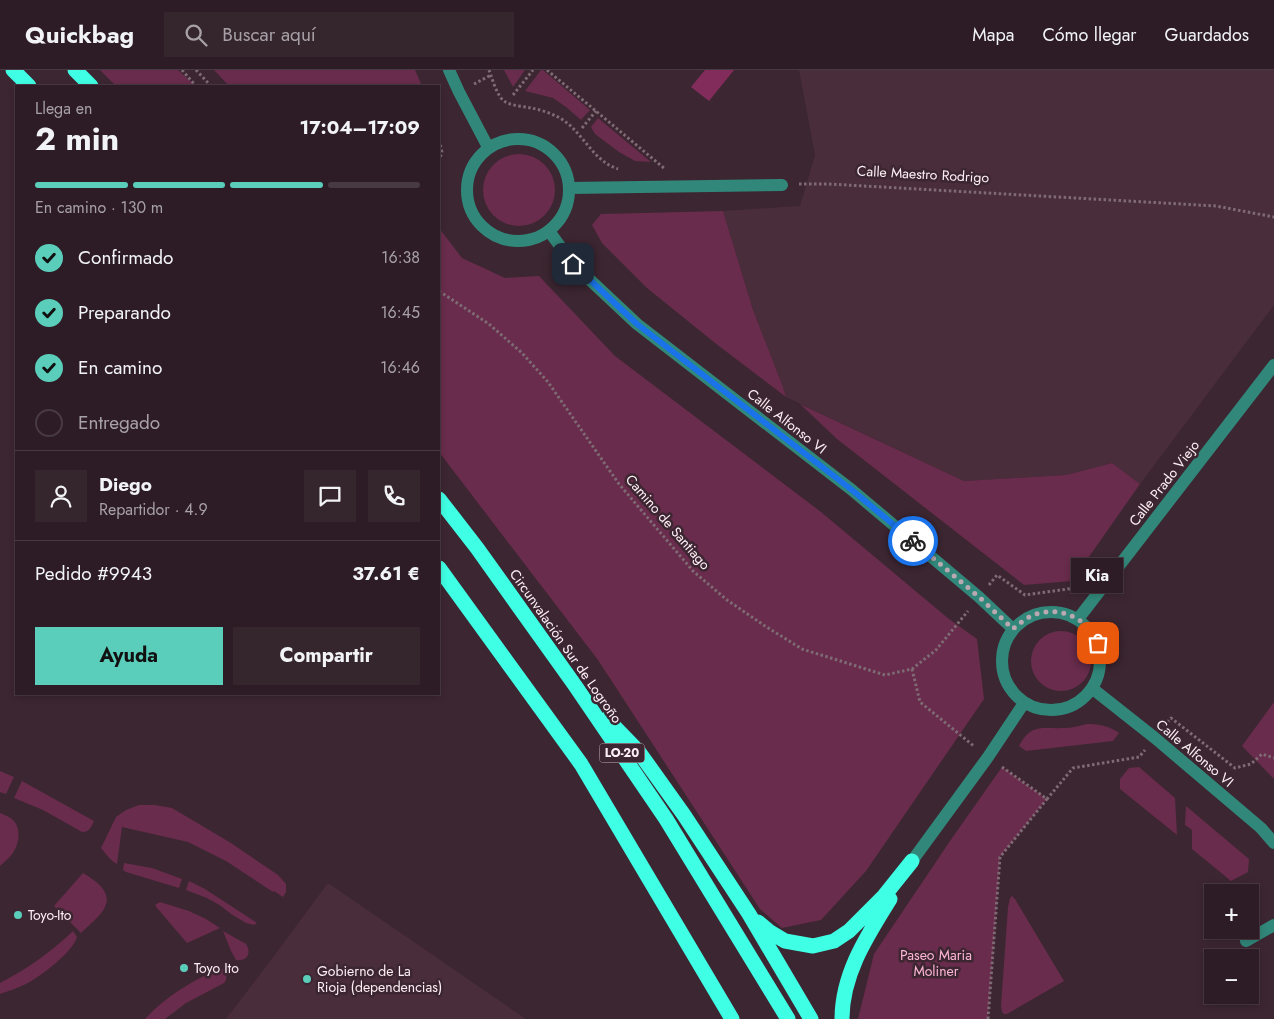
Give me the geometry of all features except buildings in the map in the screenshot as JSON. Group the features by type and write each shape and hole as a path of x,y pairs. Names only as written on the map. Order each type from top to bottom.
{"highway":[{"path":"13,70 28,85"},
{"path":"75,70 90,85"},
{"name":"Circunvalación Sur de Logroño","path":"440,500 477,548 574,684 666,819 788,1019"},
{"name":"LO-20","path":"440,569 581,764 732,1019"},
{"path":"574,684 639,752 684,815 749,914 811,1019"},
{"path":"749,914 770,932 785,941 813,946 834,941 849,931 884,896 912,861"},
{"path":"842,1019 844,992 853,964 912,861"},
{"path":"704,971 722,1019"}],"street":[{"path":"449,70 458,92 488,147"},
{"path":"518,138 533,141 547,148 559,159 566,172 569,188 568,200 558,223 534,239 518,242 502,239 487,232 476,220 468,205 466,189 469,173 477,158 488,147 502,140 518,138"},
{"path":"569,188 782,185"},
{"name":"Calle Alfonso VI","path":"548,231 573,264 637,324 852,490 979,597 1013,629"},
{"name":"Calle Prado Viejo","path":"1078,619 1274,365"},
{"path":"1051,611 1064,613 1078,619 1089,629 1098,643 1101,659 1099,674 1092,689 1082,700 1069,707 1054,711 1038,709 1024,703 1012,691 1004,676 1002,660 1005,643 1013,629 1024,620 1036,614 1051,611"},
{"name":"Calle Alfonso VI","path":"1092,689 1155,738 1261,828 1274,843"},
{"path":"912,861 988,757 1024,703"},
{"path":"1246,941 1274,925"}],"path":[{"path":"182,70 195,85"},
{"path":"196,70 210,85"},
{"path":"489,70 501,98 505,102 546,112 563,120 582,137 608,166 629,171 635,178 636,188"},
{"path":"514,95 533,70"},
{"path":"546,70 666,169"},
{"path":"582,128 596,112"},
{"path":"440,144 442,152 440,158"},
{"name":"Calle Maestro Rodrigo","path":"782,185 829,184 1216,206 1274,217"},
{"name":"Camino de Santiago","path":"440,292 489,324 522,353 548,382 619,484 693,571 727,600 802,649 885,675 912,669 936,650 970,608"},
{"path":"987,587 997,575 1025,595 1075,588 1094,562 1099,565"},
{"path":"912,669 920,702 968,742 1047,799"},
{"path":"988,1019 1000,857 1074,768 1139,757 1171,718 1235,768 1252,764 1262,754 1274,758"}],"shaded area":[{"path":"705,70 734,70 709,101 691,87"},
{"path":"799,70 1274,70 1274,305 1140,484 1112,463 1066,475 964,481 786,397 753,310 723,211 800,206 815,155"},
{"path":"328,883 526,1019 226,1019"}],"green space":[{"path":"100,70 178,70 195,85 115,85"},
{"path":"214,70 415,70 422,85 228,85"},
{"path":"504,70 525,70 513,87"},
{"path":"541,70 590,110 581,120 553,98 525,91"},
{"path":"598,118 651,162 635,161 595,134 591,127"},
{"path":"526,154 545,164 553,176 555,190 553,204 545,216 533,224 512,226 493,216 485,204 483,183 493,164 505,156"},
{"path":"723,211 753,310 786,397 647,288 602,243 592,225 601,214"},
{"path":"440,229 462,258 505,278 539,276 615,356 821,512 949,619 977,639 984,699 866,871 821,920 782,928 760,909 598,660 440,453"},
{"path":"800,404 964,481 1066,475 1112,463 1140,484 1072,581 1024,585 837,439"},
{"path":"1055,631 1067,631 1083,639 1089,649 1091,661 1089,673 1083,683 1067,691 1055,691 1039,683 1031,667 1031,655 1039,639"},
{"path":"1274,702 1274,779 1242,746"},
{"path":"1087,724 1104,726 1119,733 1113,741 1026,751 1019,746 1023,739 1033,730 1069,728"},
{"name":"Paseo Maria Moliner","path":"1002,767 1047,799 1000,857 988,1019 858,1019 874,954"},
{"path":"1139,767 1175,798 1177,835 1120,789 1120,779 1129,768"},
{"path":"0,771 14,777 6,794 0,792"},
{"path":"22,781 94,821 90,829 82,832 43,810 14,798"},
{"path":"139,805 172,808 231,843 278,875 286,884 286,892 283,897 226,861 188,842 122,827 117,864 101,848 116,817 126,810"},
{"path":"1186,806 1249,859 1248,872 1231,881 1192,849 1192,830 1185,825"},
{"path":"0,813 14,821 18,828 18,836 13,853 0,866"},
{"path":"124,863 152,868 182,879 179,888 126,872 123,870"},
{"path":"83,873 101,886 107,901 101,914 81,933 54,906"},
{"path":"189,881 205,889 257,923 254,925 246,923 207,898 186,890"},
{"path":"1012,896 1064,981 1004,1014 1001,1006 1008,907"},
{"path":"160,902 189,911 220,928 187,943 155,905"},
{"path":"73,931 77,937 74,943 55,964 26,984 0,994 0,983 38,960"},
{"path":"223,931 246,944 249,951 246,958 236,960"},
{"path":"222,968 226,977 224,983 186,1003 165,1019 145,1019 181,989 201,977"}],"way so far":[{"path":"913,541 979,597 1013,629 1024,620 1036,614 1051,611 1064,613 1078,619 1089,629 1098,643"}],"place":[{"name":"Kia","path":"1098,643"},
{"name":"Toyo-Ito","path":"18,915"},
{"name":"Toyo Ito","path":"184,968"},
{"name":"Gobierno de La Rioja (dependencias)","path":"307,979"}],"route":[{"path":"573,264 637,324 852,490 913,541"}]}
